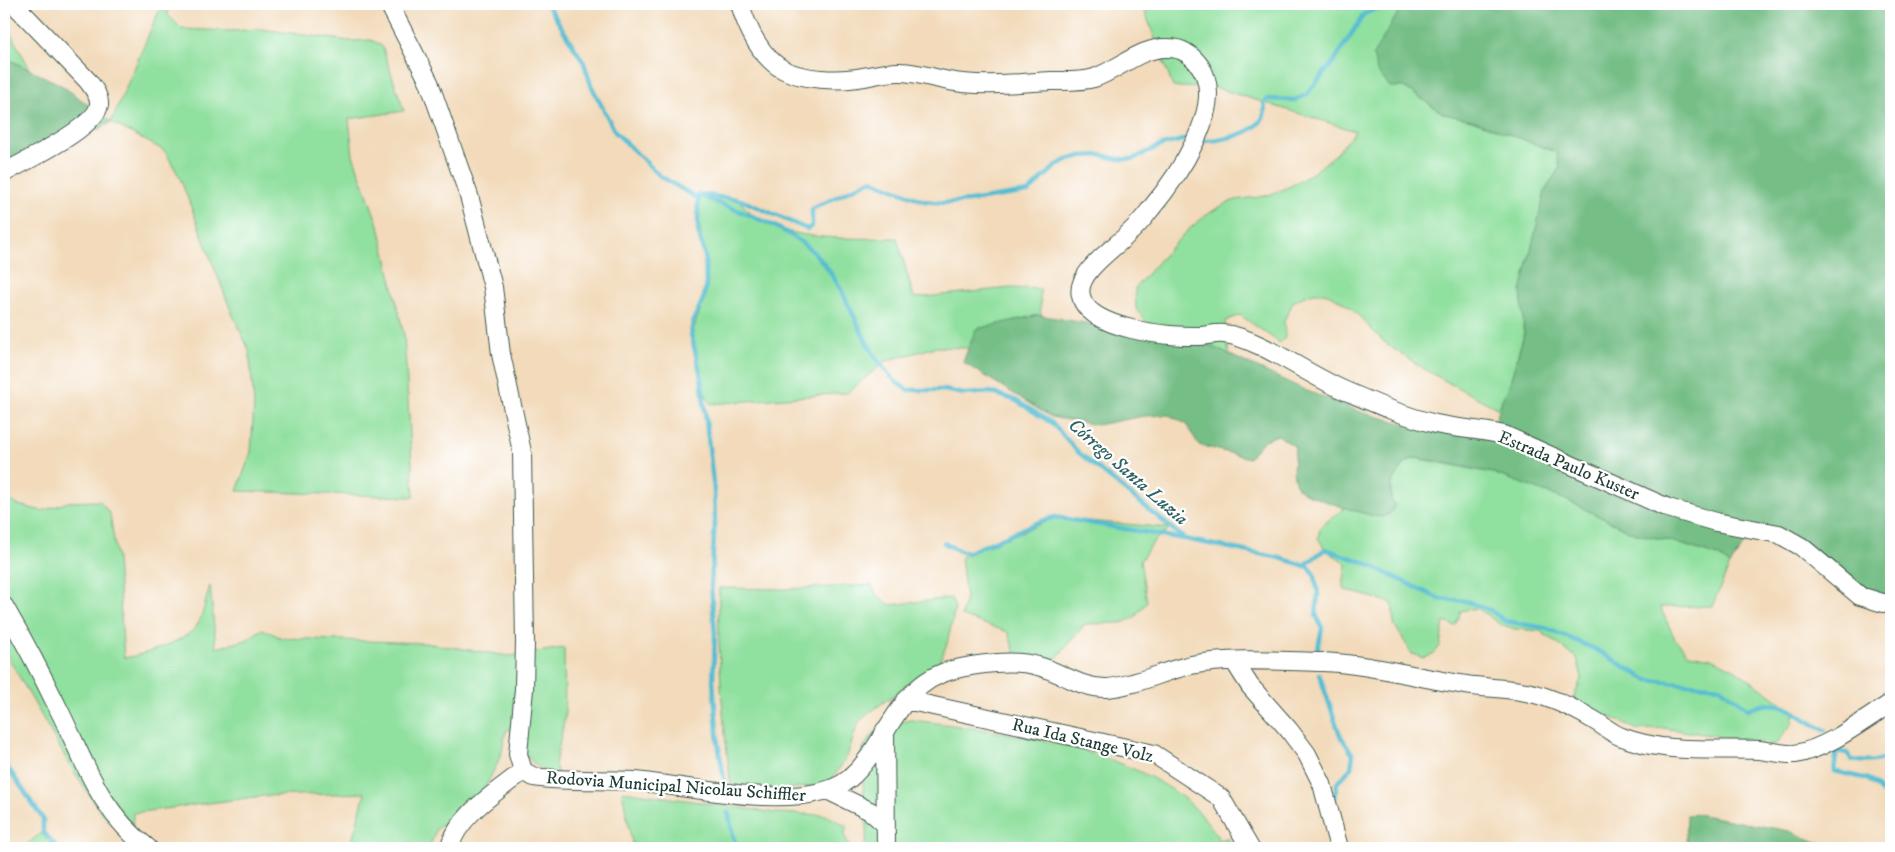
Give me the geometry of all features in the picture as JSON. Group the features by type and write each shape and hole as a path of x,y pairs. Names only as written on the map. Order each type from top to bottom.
{"street":[{"path":"4,173 81,128 92,119 100,103 97,93 88,81 14,4"},
{"name":"Rodovia Municipal Nicolau Schiffler","path":"389,4 429,82 469,196 493,287 501,354 522,452 525,651 518,754 523,771 534,776 548,778 637,782 760,795 800,796 829,791 851,777 873,750 885,729 906,700 919,688 942,673 1012,662 1040,666 1094,687 1106,688 1189,666 1234,661 1327,662 1353,665 1468,686 1527,692 1558,702 1627,739 1698,750 1744,750 1796,754 1822,745 1891,703"},
{"name":"Estrada Paulo Kuster","path":"740,4 754,38 775,64 786,71 800,75 853,79 897,71 962,83 1005,84 1074,80 1093,78 1148,51 1167,47 1185,51 1203,70 1208,98 1206,114 1190,154 1156,202 1127,236 1101,258 1087,274 1080,286 1081,297 1086,309 1111,323 1164,335 1198,336 1222,334 1244,338 1322,380 1399,412 1437,424 1480,428 1504,435 1668,508 1716,522 1779,534 1802,547 1860,596 1891,604"},
{"path":"4,606 59,709 89,777 102,798 131,835 148,848"},
{"path":"1234,661 1250,686 1289,730 1307,754 1322,784 1339,848"},
{"name":"Rua Ida Stange Volz","path":"906,700 1154,754 1221,798 1250,848"},
{"path":"885,729 886,848"},
{"path":"449,848 459,828 468,816 523,771"},
{"path":"829,791 870,811 886,825"}],"green space":[{"path":"162,4 167,4 168,15 182,29 232,31 261,29 350,41 371,40 382,46 404,111 349,119 353,155 380,230 404,335 414,497 237,491 251,452 254,403 249,350 231,311 180,178 165,151 111,122"},
{"path":"1142,4 1407,4 1398,13 1404,87 1444,114 1472,120 1556,152 1560,167 1545,191 1523,327 1524,334 1508,389 1499,409 1442,379 1400,353 1380,338 1348,306 1327,294 1312,294 1293,302 1284,321 1285,338 1280,343 1240,315 1225,321 1229,355 1185,334 1147,323 1136,309 1135,288 1179,239 1204,217 1230,202 1268,195 1305,178 1327,162 1355,131 1217,88 1173,87"},
{"path":"1407,4 1891,4 1891,607 1848,593 1773,539 1751,534 1730,565 1718,556 1671,541 1633,533 1564,499 1493,473 1432,460 1414,458 1405,463 1390,486 1391,499 1395,505 1391,513 1383,517 1365,514 1325,501 1299,489 1294,480 1295,447 1278,435 1264,440 1249,458 1199,445 1186,424 1169,415 1144,416 1097,425 1051,417 963,362 976,329 1038,315 1115,328 1185,334 1307,391 1364,413 1417,427 1494,427 1502,399 1508,389 1524,334 1521,291 1545,191 1560,167 1556,152 1472,120 1444,114 1404,87 1390,87 1377,71 1373,55 1398,13"},
{"path":"4,26 9,31 29,67 28,69 4,57"},
{"path":"4,57 61,85 112,122 4,180"},
{"path":"702,197 738,197 750,213 766,224 809,236 897,238 914,298 1010,288 1040,289 1041,316 976,329 969,348 936,347 886,361 847,393 711,404 701,386 698,356 691,339 704,301 706,285 697,206"},
{"path":"1415,458 1493,473 1564,499 1633,533 1671,541 1719,556 1730,565 1712,606 1660,607 1675,639 1689,654 1712,658 1736,670 1794,712 1792,724 1775,745 1663,728 1638,730 1613,718 1571,704 1582,677 1577,658 1540,631 1515,629 1500,624 1477,608 1461,611 1455,626 1444,622 1440,646 1433,655 1423,658 1412,654 1394,624 1392,603 1345,590 1346,564 1327,550 1318,537 1321,526 1346,507 1363,513 1391,499 1392,486 1396,475 1404,465"},
{"path":"4,493 15,504 42,511 68,502 100,501 110,514 117,559 124,658 173,643 190,633 201,618 210,586 216,648 246,640 262,629 282,638 425,643 509,656 564,648 565,717 555,765 559,777 541,769 529,759 522,746 516,727 506,731 501,756 484,790 475,800 437,828 429,848 350,848 365,793 263,796 133,813 132,840 120,833 99,810 68,762 4,650"},
{"path":"1055,518 1170,528 1154,541 1140,561 1147,602 1134,618 1121,623 1085,624 1053,662 1037,673 1016,657 1008,632 961,616 966,598 961,557"},
{"path":"871,585 877,595 890,605 951,598 955,608 947,644 937,667 906,690 891,697 858,723 847,757 828,785 732,794 721,691 719,588 787,589"},
{"path":"911,720 1036,739 1082,750 1125,765 1164,785 1196,809 1219,840 1227,838 1232,848 861,848 866,843 867,815 860,762 864,746 880,726"},
{"path":"622,791 776,813 826,815 846,826 845,837 851,848 633,848"},
{"path":"1697,814 1789,831 1831,848 1686,848 1687,815"},
{"path":"43,831 53,848 23,848"}],"waterway":[{"name":"Córrego Santa Luzia","path":"547,4 584,63 591,85 615,132 660,176 697,198"},
{"path":"1205,141 1223,139 1244,133 1253,128 1260,121 1264,113 1264,104 1267,99 1295,100 1306,95 1335,60 1364,14 1389,4"},
{"path":"699,194 741,200 807,229 812,226 812,209 871,180 924,201 943,203 969,201 1028,192 1056,166 1064,161 1081,156 1102,155 1118,159 1133,159 1162,145 1187,139"},
{"name":"Córrego Santa Luzia","path":"698,195 779,228 794,237 819,258 841,291 868,345 879,362 891,377 907,390 944,390 964,394 990,392 1015,400 1052,423 1078,452 1185,539 1280,558 1309,567 1315,576 1318,594 1316,615 1322,628 1317,653"},
{"path":"698,195 698,232 705,256 706,283 704,297 693,321 691,334 701,376 714,491 715,520 711,585 715,635 713,681 718,743 725,785"},
{"path":"944,543 962,552 969,552 1055,517 1184,539"},
{"name":"Córrego Santa Luzia","path":"1304,566 1325,549 1363,562 1440,599 1466,601 1490,610 1505,621 1545,628 1595,649 1647,680 1720,687 1748,709 1773,704 1782,706 1825,730"},
{"path":"1319,674 1340,735 1353,755 1351,768 1337,783 1334,803"},
{"name":"Córrego Santa Luzia","path":"1836,747 1841,752 1847,753 1852,760 1857,761 1877,761 1891,756"},
{"path":"1837,749 1834,771 1868,779 1891,801"},
{"path":"4,762 43,819 43,832 58,848"},
{"path":"728,812 736,848"}]}
